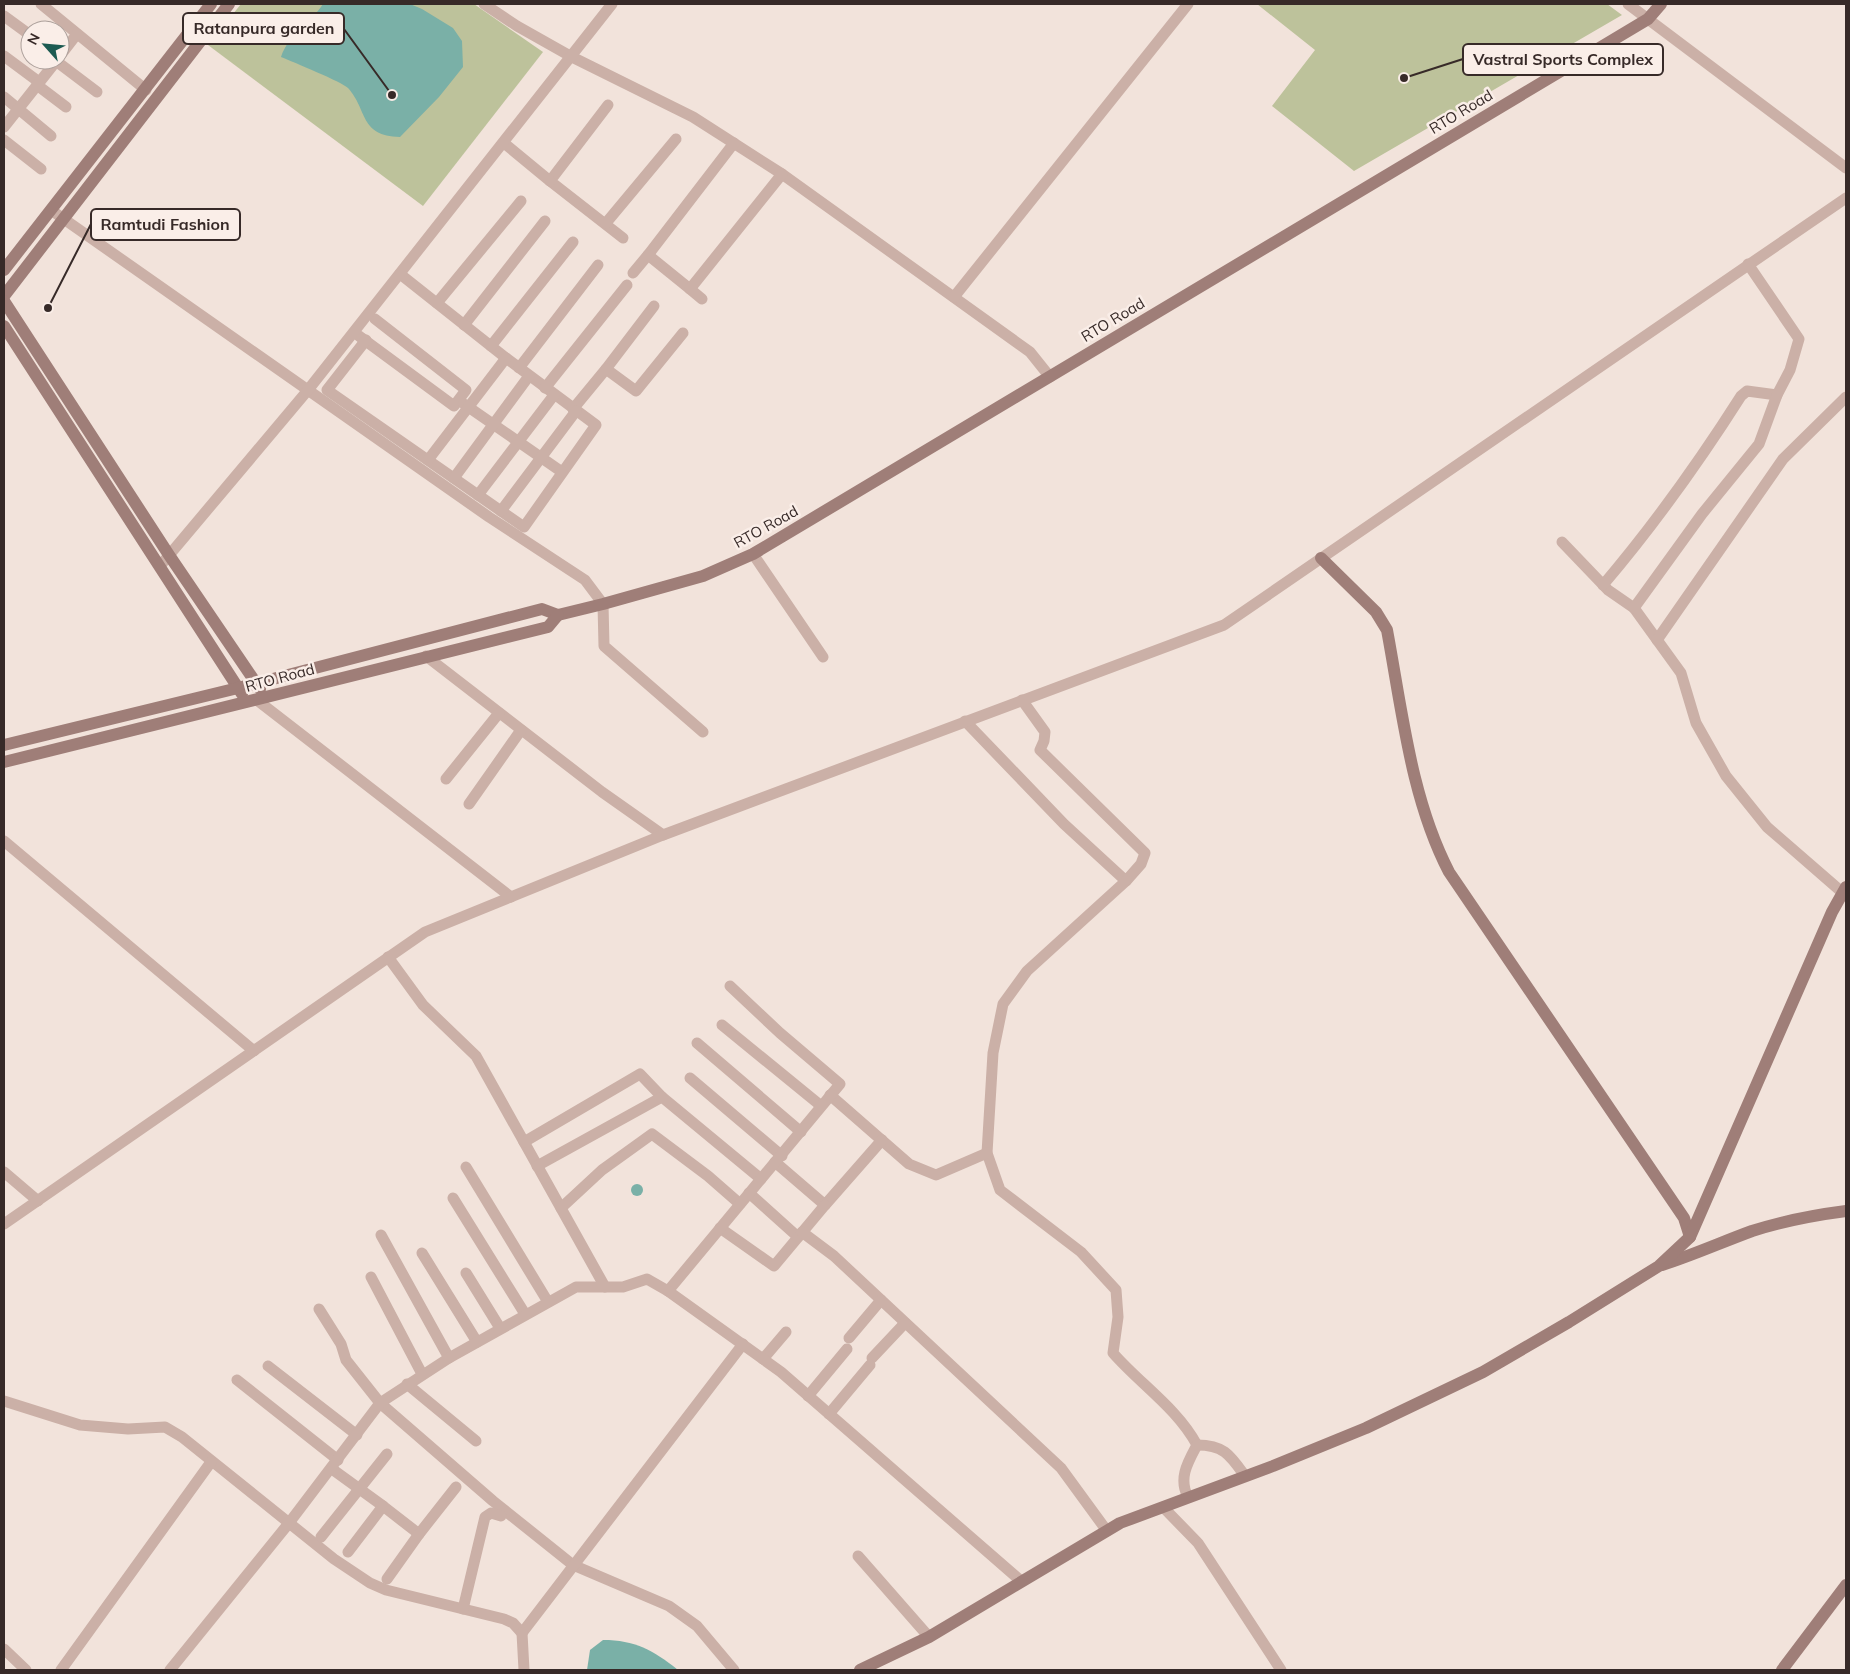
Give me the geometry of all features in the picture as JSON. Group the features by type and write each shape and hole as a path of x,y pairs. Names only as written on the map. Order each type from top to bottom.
{"street":[{"path":"41,4 146,90"},
{"path":"4,270 146,90 211,4"},
{"path":"4,296 229,4"},
{"path":"484,4 517,26 572,57 694,117 782,174 1030,352 1050,377"},
{"path":"160,566 308,390 612,4"},
{"path":"954,297 1188,4"},
{"path":"1628,4 1846,168"},
{"name":"RTO Road","path":"4,744 238,688 542,609 558,615 603,604 702,576 753,554 1648,18 1661,4"},
{"path":"4,16 20,28"},
{"path":"70,43 77,34"},
{"path":"4,56 66,108"},
{"path":"4,127 49,70"},
{"path":"70,70 97,92"},
{"path":"4,96 52,136"},
{"path":"550,181 608,105"},
{"path":"606,223 676,139"},
{"path":"4,140 41,170"},
{"path":"504,143 623,238"},
{"path":"633,273 734,143"},
{"path":"690,289 782,174"},
{"path":"4,1224 425,932 662,835 1224,625 1846,198"},
{"path":"436,303 522,201"},
{"path":"51,210 489,517 585,580 603,604 604,646 703,732"},
{"path":"464,324 545,221"},
{"path":"491,346 573,242"},
{"path":"648,255 702,299"},
{"path":"1634,608 1702,514 1759,444 1777,395 1790,370 1799,340 1748,264"},
{"path":"519,368 598,265"},
{"path":"366,340 327,390 524,527 596,426 529,376 400,274"},
{"path":"478,495 519,442 550,391 628,286"},
{"path":"4,301 256,683 257,700"},
{"path":"501,511 574,410 654,306"},
{"path":"354,332 454,406 466,390 375,319"},
{"path":"4,326 238,688 257,700 510,897"},
{"path":"606,369 636,391 683,333"},
{"path":"428,460 506,358"},
{"path":"454,478 529,376"},
{"path":"1603,585 1645,535 1741,396 1746,391 1777,395"},
{"path":"1657,640 1783,459 1846,397"},
{"path":"458,400 562,472"},
{"path":"860,1670 929,1637 1120,1523 1366,1428 1482,1372 1569,1322 1659,1266 1690,1237 1832,912 1845,892 1767,827 1726,776 1696,723 1681,673 1634,608 1603,585 1562,542"},
{"path":"753,554 823,657"},
{"path":"1321,558 1376,612 1387,630 1414,773 1436,846 1449,872 1684,1218 1690,1237"},
{"name":"RTO Road","path":"4,762 548,627 558,615"},
{"path":"426,656 498,713 662,835"},
{"path":"349,659 352,675"},
{"path":"1022,700 1045,732 1040,750 1145,853 1141,864 1126,881 1027,971 1003,1004 993,1053 987,1153 1000,1190 1081,1252 1116,1290 1118,1317 1112,1353 1187,1426 1197,1445"},
{"path":"446,779 498,713"},
{"path":"965,721 1064,824 1126,881"},
{"path":"469,804 521,730"},
{"path":"4,841 254,1051"},
{"path":"388,958 423,1005 476,1056 605,1287"},
{"path":"668,1291 760,1179 779,1159 820,1105 840,1084 780,1033 730,986"},
{"path":"722,1025 820,1105"},
{"path":"697,1043 801,1132"},
{"path":"524,1142 640,1074 662,1097 760,1179"},
{"path":"690,1078 779,1159 825,1205"},
{"path":"830,1095 909,1164 936,1175 987,1153"},
{"path":"537,1166 662,1097"},
{"path":"561,1208 602,1170 652,1134 708,1176 740,1204"},
{"path":"720,1228 774,1266 882,1140"},
{"path":"466,1168 548,1302"},
{"path":"4,1172 38,1201"},
{"path":"749,1193 800,1235 834,1256 1061,1468 1107,1531"},
{"path":"453,1198 525,1314"},
{"path":"1659,1266 1697,1254 1753,1231 1814,1215 1846,1210"},
{"path":"381,1235 449,1358"},
{"path":"422,1254 476,1342"},
{"path":"466,1272 500,1328"},
{"path":"371,1277 422,1374"},
{"path":"170,1670 289,1523 380,1403 422,1374 576,1286 623,1287 647,1278 743,1344 808,1396 1021,1581"},
{"path":"808,1396 881,1300"},
{"path":"319,1309 341,1344 346,1360 380,1403 493,1501 573,1566 669,1606 696,1626 734,1670"},
{"path":"828,1414 905,1323"},
{"path":"763,1360 786,1332"},
{"path":"524,1670 522,1633 743,1344"},
{"path":"268,1366 357,1435"},
{"path":"237,1380 335,1464 360,1490 419,1534"},
{"path":"407,1384 476,1441"},
{"path":"4,1401 80,1425 128,1429 165,1426 182,1437 334,1559 370,1583 386,1590 504,1619 512,1623 522,1633"},
{"path":"1197,1445 1214,1445 1232,1458 1244,1476"},
{"path":"1188,1497 1183,1488 1185,1468 1197,1445"},
{"path":"321,1537 387,1454"},
{"path":"61,1670 212,1462"},
{"path":"387,1579 456,1487"},
{"path":"348,1552 383,1506"},
{"path":"1163,1507 1198,1543 1281,1670"},
{"path":"462,1609 485,1516 491,1513 501,1516"},
{"path":"858,1556 929,1637"},
{"path":"1782,1670 1846,1585"},
{"path":"4,1649 26,1670"}],"green space":[{"path":"241,4 474,4 543,52 423,206 208,45"},
{"path":"1257,4 1607,4 1622,15 1354,171 1272,106 1315,50"}],"water":[{"path":"323,4 410,4 453,28 462,41 463,67 439,97 400,137 387,136 371,127 354,96 344,85 281,57 289,42"},
{"path":"637,1184 643,1190 637,1196 631,1190"},
{"path":"603,1640 634,1644 652,1652 678,1670 587,1670 590,1650"}],"place":[{"name":"Vastral Sports Complex","path":"1404,78"},
{"name":"Ratanpura garden","path":"392,95"},
{"name":"Ramtudi Fashion","path":"48,308"}]}
